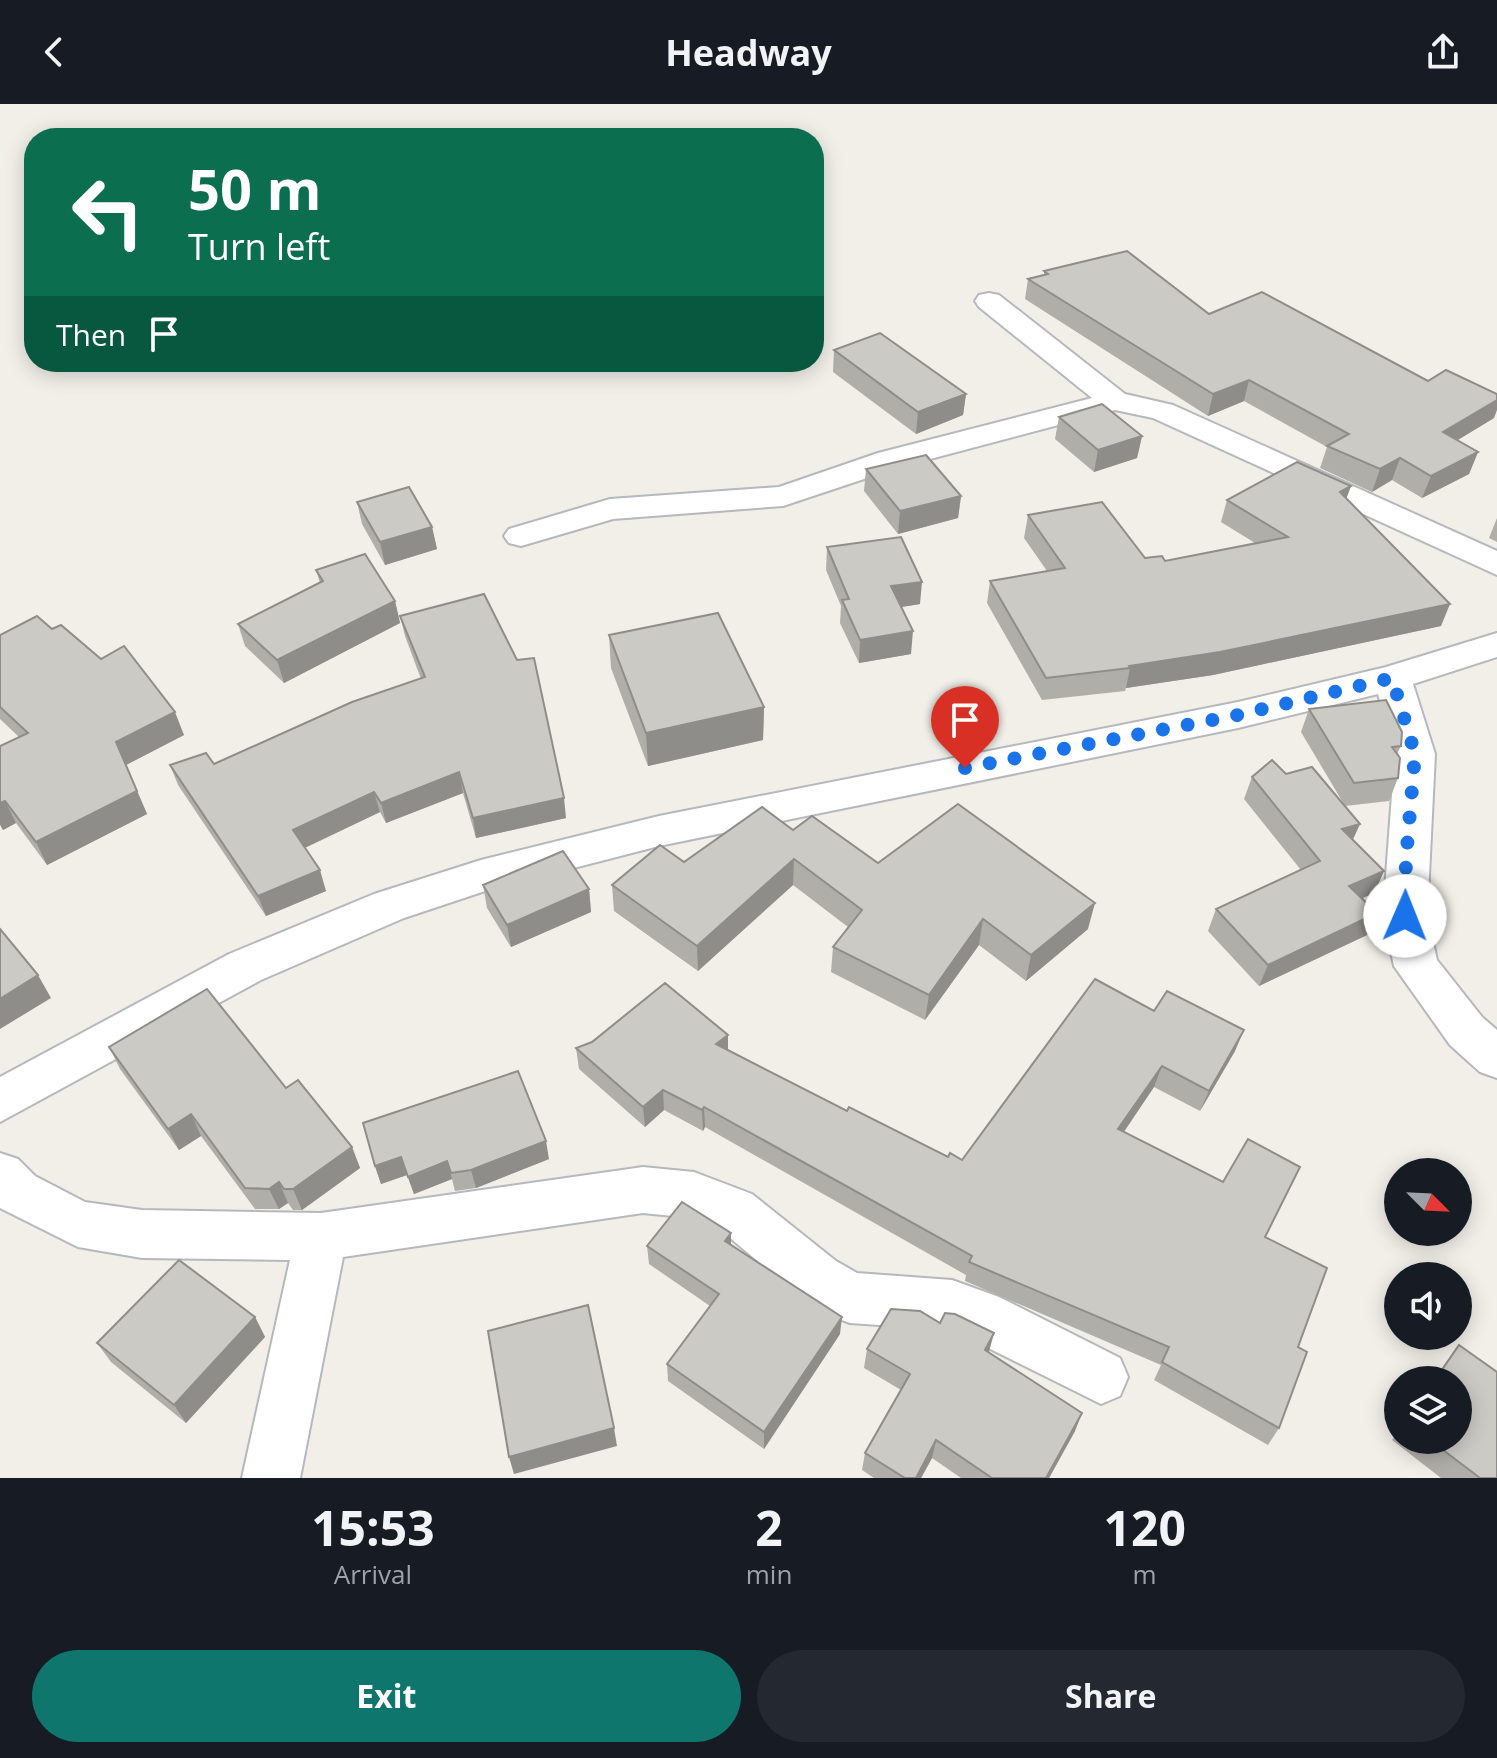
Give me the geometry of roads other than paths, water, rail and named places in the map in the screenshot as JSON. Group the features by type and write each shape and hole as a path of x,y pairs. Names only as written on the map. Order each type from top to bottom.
{"street":[{"path":"989,301 1115,401 1162,411 1497,564"},
{"path":"521,536 610,509 783,496 889,460 1115,401"},
{"path":"0,1101 245,967 389,906 481,876 659,831 1238,715 1392,678 1497,645"},
{"path":"1392,678 1415,754 1406,859 1405,916 1416,966 1466,1031 1497,1058"},
{"path":"0,1175 17,1192 78,1224 142,1234 321,1237 643,1190 694,1195 734,1210 817,1278 850,1298 952,1305 980,1315 1101,1377"},
{"path":"271,1478 321,1237"}]}
